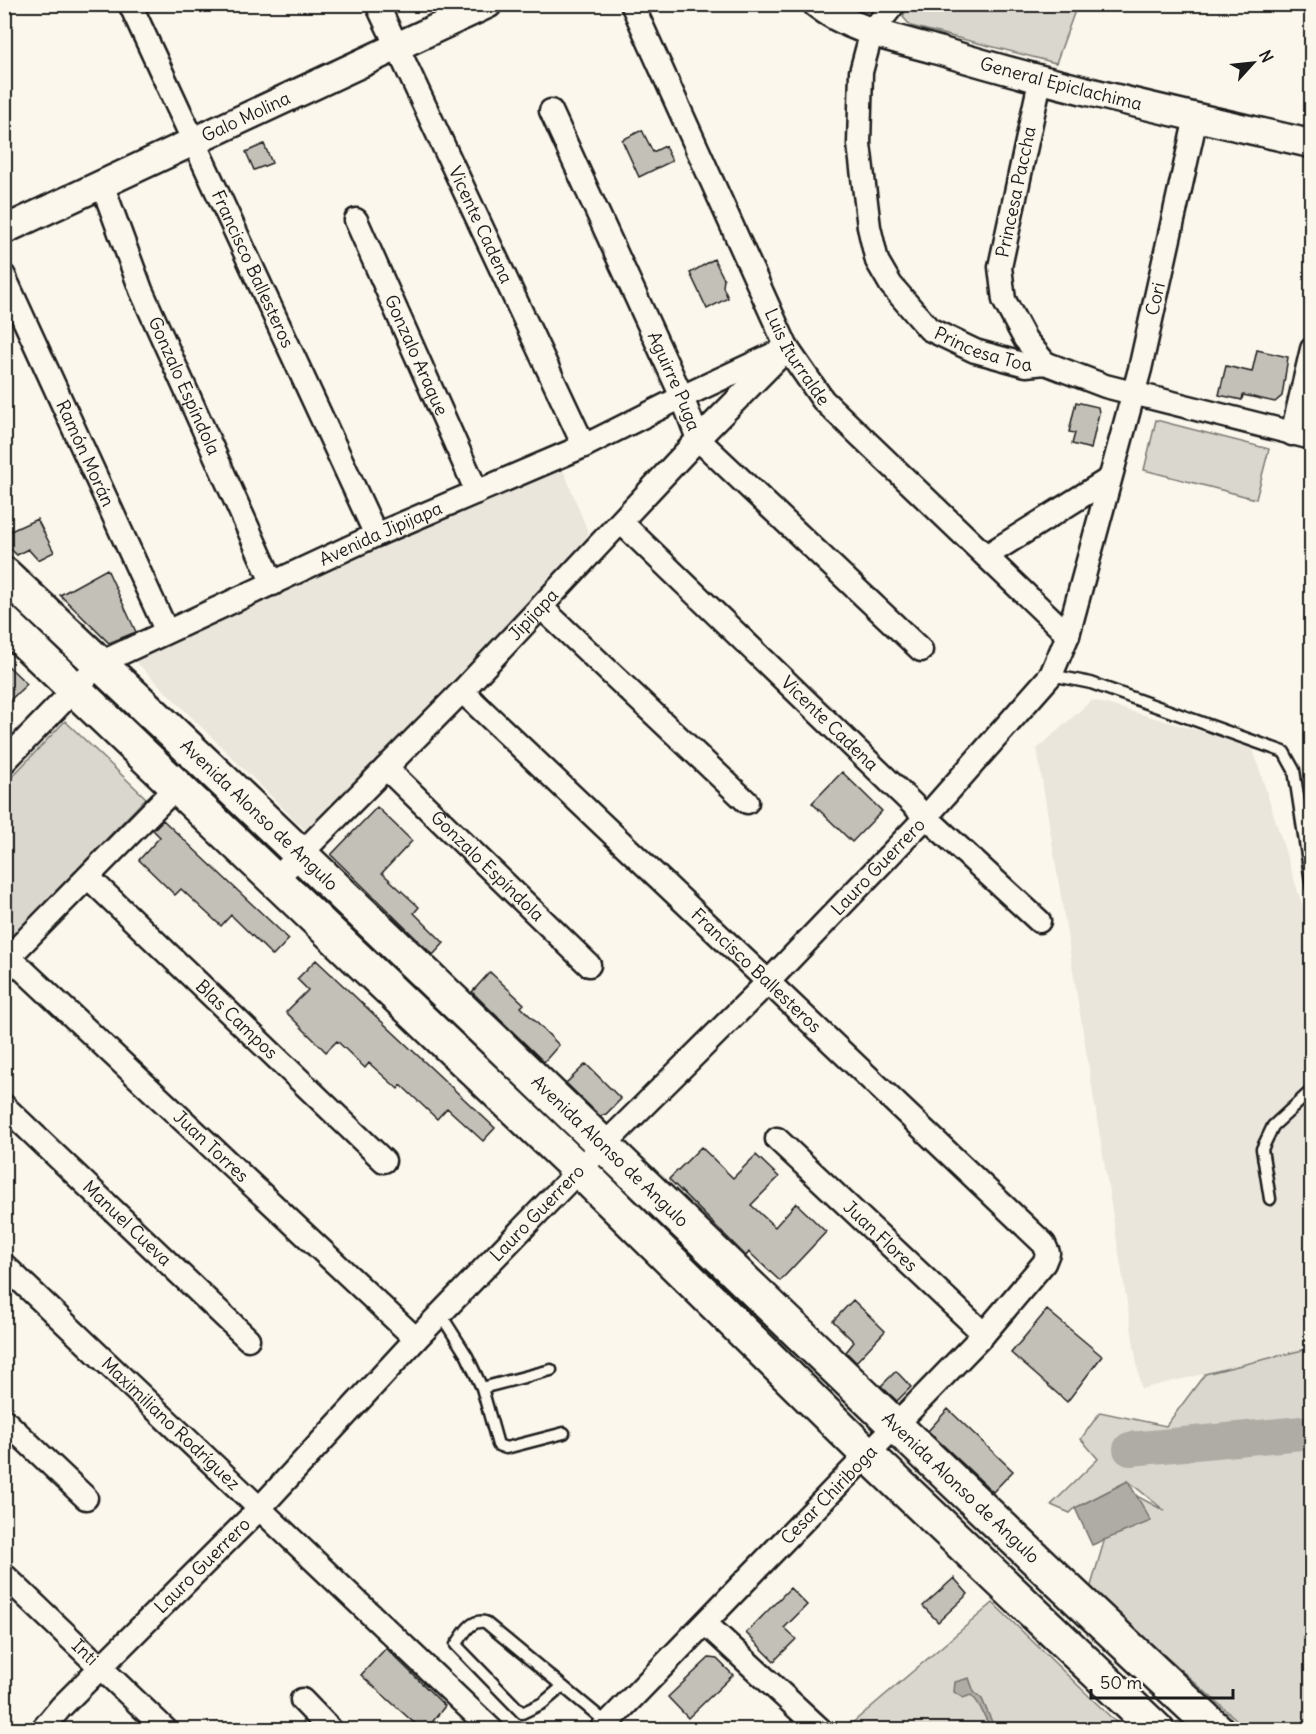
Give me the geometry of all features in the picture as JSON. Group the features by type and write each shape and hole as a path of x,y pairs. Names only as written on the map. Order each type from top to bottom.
{"main road":[{"name":"Avenida Alonso de Angulo","path":"4,574 301,853 895,1428 1217,1730"},
{"name":"Avenida Alonso de Angulo","path":"4,622 178,785 579,1170 868,1455 1157,1730"}],"street":[{"name":"Francisco Ballesteros","path":"130,4 376,535"},
{"name":"Vicente Cadena","path":"377,4 584,446"},
{"name":"Galo Molina","path":"4,230 488,4"},
{"name":"Luis Iturralde","path":"632,4 787,348 823,400 1068,635"},
{"name":"General Epiclachima","path":"817,4 832,16 872,31 1040,81 1311,144"},
{"path":"872,31 894,4"},
{"name":"Princesa Toa","path":"872,31 861,72 859,144 869,227 878,261 891,285 929,329 975,351 1026,365 1045,363 1105,386 1302,436"},
{"name":"Princesa Paccha","path":"1040,81 1000,267 1004,300 1025,339 1045,363"},
{"name":"Aguirre Puga","path":"551,111 682,397 698,439 921,650"},
{"name":"Cori","path":"1068,635 1133,393 1196,117"},
{"name":"Gonzalo Espíndola","path":"102,184 141,290 273,584"},
{"name":"Gonzalo Araque","path":"356,220 477,492"},
{"name":"Ramón Morán","path":"4,276 166,630"},
{"name":"Avenida Jipijapa","path":"4,762 100,663 166,630 273,584 376,535 584,446 787,348"},
{"name":"Jipijapa","path":"276,879 543,608 698,439 787,348"},
{"path":"1302,436 1311,349"},
{"path":"986,556 1109,479"},
{"name":"Vicente Cadena","path":"621,522 926,817 1040,921"},
{"path":"543,608 747,802"},
{"name":"Lauro Guerrero","path":"42,1730 101,1667 259,1509 416,1339 603,1145 769,981 926,817 1051,675 1068,635"},
{"name":"Francisco Ballesteros","path":"462,691 1044,1244 1048,1253"},
{"name":"Gonzalo Espíndola","path":"386,768 589,965"},
{"path":"6,957 178,785"},
{"name":"Blas Campos","path":"88,877 384,1161"},
{"name":"Juan Torres","path":"6,957 416,1339"},
{"name":"Manuel Cueva","path":"4,1106 248,1339"},
{"name":"Juan Flores","path":"777,1139 984,1334"},
{"name":"Cesar Chiriboga","path":"604,1726 984,1334 1044,1263 1048,1253"},
{"name":"Maximiliano Rodríguez","path":"4,1265 492,1730"},
{"path":"4,1420 86,1498"},
{"name":"Inti","path":"4,1575 166,1730"},
{"path":"706,1623 821,1730"},
{"path":"302,1700 331,1730"}],"lane":[{"path":"1051,675 1091,683 1284,752 1294,770 1311,888"},
{"path":"1269,1199 1262,1149 1273,1126 1311,1090"},
{"path":"441,1315 467,1356 482,1388 498,1445 506,1448 564,1433"},
{"path":"482,1388 551,1371"},
{"path":"562,1687 543,1703 522,1713 456,1645 471,1624 478,1621 486,1622 562,1687 604,1726"}],"shaded area":[{"path":"908,4 1077,5 1056,63 911,26 903,17"},
{"path":"1156,420 1269,449 1256,499 1144,470"},
{"path":"561,464 590,537 307,832 133,659"},
{"path":"1092,700 1252,746 1311,933 1311,1348 1141,1389 1037,749"},
{"path":"65,721 146,798 11,938 4,932 5,784"},
{"path":"1311,1348 1311,1729 1247,1729 1090,1589 1120,1487 1165,1511 1128,1481 1075,1508 1070,1513 1051,1505 1098,1459 1081,1439 1100,1412 1166,1426 1205,1374"},
{"path":"1128,1481 1151,1521 1092,1545 1075,1508"},
{"path":"993,1603 1123,1729 844,1730"},
{"path":"969,1678 974,1692 982,1699 995,1729 989,1725 978,1703 971,1695 963,1698 954,1692 955,1682"}],"building":[{"path":"642,130 653,152 665,146 672,161 639,177 622,140"},
{"path":"264,144 272,163 254,170 246,152"},
{"path":"714,259 724,279 723,287 728,298 707,309 690,273"},
{"path":"1257,350 1288,357 1282,396 1275,402 1243,395 1242,400 1219,395 1226,366 1252,372"},
{"path":"1076,402 1098,407 1099,413 1091,449 1072,444 1075,433 1069,432"},
{"path":"37,519 54,552 38,560 28,549 17,555 4,543 4,534"},
{"path":"107,569 136,632 109,643 60,595"},
{"path":"4,662 27,684 4,706"},
{"path":"842,772 882,811 852,842 812,803"},
{"path":"377,807 412,841 382,873 419,907 414,913 444,943 433,955 331,855"},
{"path":"163,820 289,939 273,956 231,915 221,926 181,889 175,895 139,860 160,837 153,830"},
{"path":"316,960 495,1128 483,1141 447,1108 437,1119 401,1085 398,1089 369,1063 365,1068 337,1041 326,1052 286,1012 308,990 297,979"},
{"path":"490,972 524,1004 521,1007 559,1045 544,1062 472,992"},
{"path":"586,1064 621,1099 606,1114 600,1116 566,1083"},
{"path":"701,1147 733,1178 756,1155 779,1177 751,1205 775,1227 796,1203 826,1232 780,1281 749,1252 746,1256 669,1179"},
{"path":"853,1300 885,1331 856,1362 846,1352 854,1342 833,1321"},
{"path":"1047,1310 1102,1356 1067,1402 1011,1353"},
{"path":"896,1371 911,1387 897,1401 881,1386"},
{"path":"948,1409 1013,1471 993,1492 928,1431"},
{"path":"954,1578 968,1594 938,1622 923,1606"},
{"path":"790,1588 807,1605 784,1628 796,1639 774,1661 746,1633"},
{"path":"386,1648 445,1706 426,1730 422,1730 361,1675"},
{"path":"709,1658 717,1659 733,1675 688,1718 668,1697"}],"waterway":[{"path":"1130,1449 1312,1432"}]}
